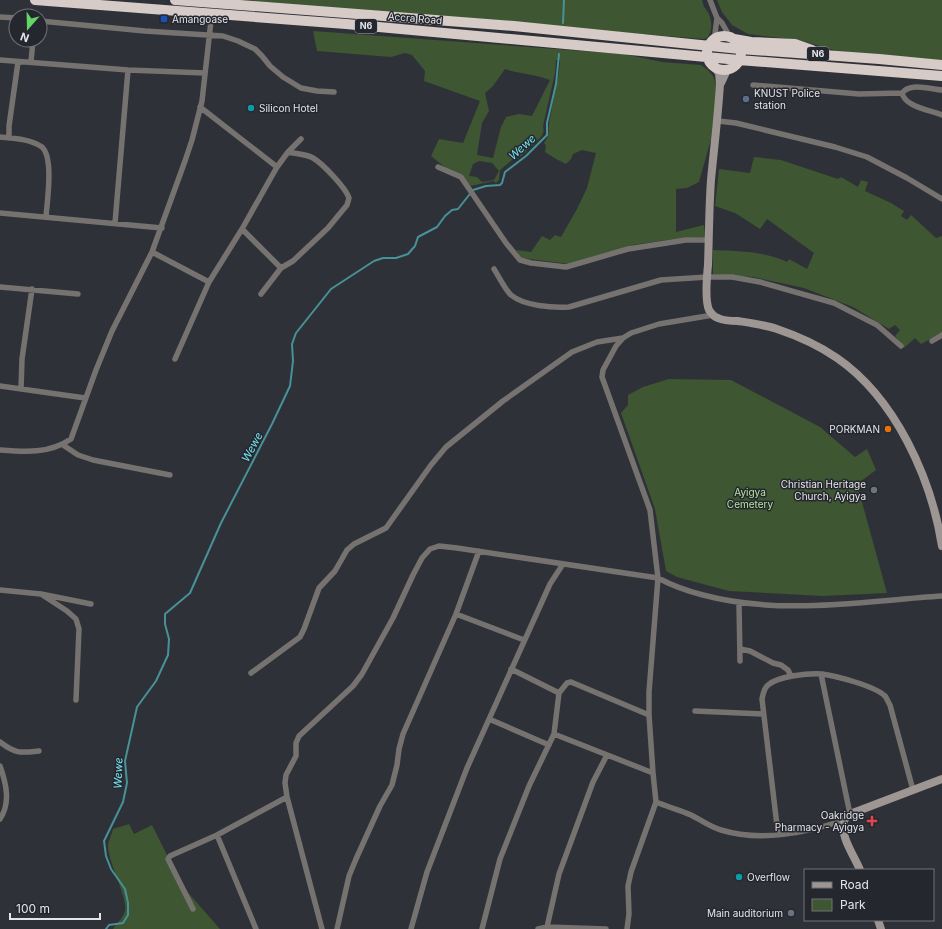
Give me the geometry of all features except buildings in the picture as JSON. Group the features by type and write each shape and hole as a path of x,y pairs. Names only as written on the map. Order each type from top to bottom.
{"highway":[{"name":"Accra Road","path":"35,0 346,24 626,49 708,61"},
{"name":"Accra Road","path":"175,0 514,26 693,43 710,42"},
{"name":"N6","path":"710,42 721,36 732,38"},
{"path":"726,70 732,68 740,60 740,49 732,38"},
{"path":"732,38 751,42 795,44 827,55"},
{"path":"626,49 661,58 702,62 708,61 710,42"},
{"name":"N6","path":"710,42 740,49 827,55 942,66"},
{"name":"N6","path":"708,61 740,60 942,76"},
{"name":"N6","path":"708,61 721,70 726,70"}],"street":[{"path":"710,0 717,18 732,38"},
{"path":"0,450 21,452 42,451 64,444 71,439 85,398 112,331 152,252 162,228 192,140 200,107 213,3"},
{"path":"710,42 715,34 717,18"},
{"path":"48,22 209,36 224,36 255,49 279,74 301,88 334,92"},
{"path":"31,62 32,48"},
{"path":"0,60 128,70 205,73"},
{"path":"708,61 719,73 720,84 718,120 711,179 708,240 707,277 709,310 713,316 722,320 750,323 775,328 799,337 825,350 853,370 883,405 900,430 914,455 923,475 932,502 942,546"},
{"path":"9,138 9,126 18,62"},
{"path":"115,223 128,70"},
{"path":"720,84 726,70"},
{"path":"753,85 859,94 902,93 904,90 917,87 942,90"},
{"path":"902,93 904,99 912,105 942,114"},
{"path":"200,107 276,167"},
{"path":"718,120 812,141 867,157 907,178 942,200"},
{"path":"0,137 35,143 43,148 47,157 48,171 46,217"},
{"path":"175,359 209,282 242,230 276,167 301,139"},
{"path":"261,294 281,268 293,260 328,228 347,204 349,198 341,185 319,162 311,157 288,152"},
{"path":"438,167 461,177 506,243 520,260 531,263 566,267 628,249 686,240 708,240"},
{"path":"0,213 162,228"},
{"path":"242,230 281,268"},
{"path":"152,252 209,282"},
{"path":"494,269 511,295 529,304 554,308 569,307 661,280 732,277 760,282 834,303 877,325 901,346"},
{"path":"0,287 78,294"},
{"path":"21,389 22,359 32,289"},
{"path":"627,929 629,914 628,886 631,872 656,802 649,715 649,692 658,578 650,510 602,377 603,370 616,346 631,333 659,324 713,316"},
{"path":"932,341 942,335"},
{"path":"252,673 300,637 319,588 335,571 347,550 354,544 386,528 431,465 446,447 503,401 572,352 597,342 624,338"},
{"path":"0,386 85,398"},
{"path":"64,444 78,455 93,460 170,475"},
{"path":"322,929 287,797 285,783 286,775 296,756 296,743 300,736 353,686 362,674 394,618 422,558 430,549 439,546 479,551 658,578 691,592 721,600 757,605 822,606 942,596"},
{"path":"337,929 349,876 380,806 392,785 398,765 399,749 403,734 456,614 479,551"},
{"path":"411,929 427,872 467,768 550,584 563,564"},
{"path":"0,590 41,594 91,604"},
{"path":"41,594 76,619 79,629 76,700"},
{"path":"739,602 740,661"},
{"path":"456,614 524,640"},
{"path":"740,649 750,651 773,663 781,665 788,670 791,676"},
{"path":"511,669 559,693"},
{"path":"821,674 847,817 843,826 844,836 860,869"},
{"path":"778,834 762,699 764,691 768,685 787,676 821,674 855,682 869,687 886,697 890,704 913,790"},
{"path":"482,929 500,859 529,786 554,734 559,693 567,684 571,682 649,715"},
{"path":"695,711 764,714"},
{"path":"489,719 549,745"},
{"path":"554,734 653,773"},
{"path":"0,742 9,749 20,753 39,751"},
{"path":"548,927 559,874 593,782 607,755"},
{"path":"0,766 5,781 7,796 4,814 0,819"},
{"path":"656,802 692,816 721,830 752,835 792,834 821,828 942,779"},
{"path":"193,909 168,859 170,856 217,835 287,797"},
{"path":"217,835 256,929"},
{"path":"538,929 548,927 606,929"},
{"path":"334,929 341,929"}],"green space":[{"path":"243,0 702,0 704,7 709,14 711,31 707,38 703,39"},
{"path":"717,0 942,0 942,61 837,51 799,40 748,34 732,25 722,12"},
{"path":"313,31 624,54 662,62 701,65 713,76 716,84 711,139 699,182 687,188 676,189 676,232 704,225 705,237 674,239 633,245 569,264 522,258 516,250 531,252 542,236 550,240 555,235 561,237 587,188 596,153 582,150 573,154 571,159 566,164 545,152 546,146 544,143 548,136 560,60 556,60 555,73 543,126 544,130 541,137 521,156 512,160 500,170 499,180 496,183 493,181 471,186 463,178 447,169 431,156 439,139 463,143 480,101 424,81 425,71 412,55 405,53 391,57 317,51","holes":["505,69 539,76 550,80 532,116 519,114 506,117 501,127 493,158 477,155 482,123 489,111 485,93 493,86","479,161 492,163 499,171 494,180 482,182 477,177 469,176 473,164"]},
{"path":"754,157 781,160 838,179 841,177 858,187 861,180 868,182 865,191 904,211 901,216 907,220 911,215 936,238 942,236 942,333 921,344 915,338 904,348 895,336 900,330 895,325 889,329 853,307 804,288 753,277 713,274 713,250 741,251 760,254 778,258 787,262 789,259 807,269 814,253 767,219 760,229 735,213 715,206 719,169 750,173"},
{"name":"Ayigya Cemetery","path":"669,379 731,380 820,427 855,457 867,449 876,470 857,484 887,593 823,596 729,591 677,577 666,571 655,509 621,413 628,405 628,395 643,387"},
{"path":"129,824 134,834 152,825 183,887 220,929 113,929 124,914 125,905 109,854 108,845 113,829"}],"waterway":[{"name":"Wewe","path":"563,23 564,0"},
{"name":"Wewe","path":"106,929 109,925 123,923 128,915 128,903 125,889 111,869 106,856 104,841 123,802 127,783 125,761 137,707 156,681 168,655 169,639 165,624 165,614 190,593 221,523 290,386 293,361 292,344 296,333 331,289 374,261 383,258 396,258 408,254 415,246 418,237 437,227 445,216 452,210 458,209 473,190 486,186 500,185 502,183 505,172 526,156 547,135 547,123 556,84 559,54"}],"place":[{"name":"Amangoase","path":"164,19"},
{"name":"KNUST Police station","path":"746,99"},
{"name":"Silicon Hotel","path":"251,108"},
{"name":"PORKMAN","path":"888,429"},
{"name":"Christian Heritage Church, Ayigya","path":"874,490"},
{"name":"Oakridge Pharmacy - Ayigya","path":"872,821"},
{"name":"Overflow","path":"739,877"},
{"name":"Main auditorium","path":"791,913"}]}
